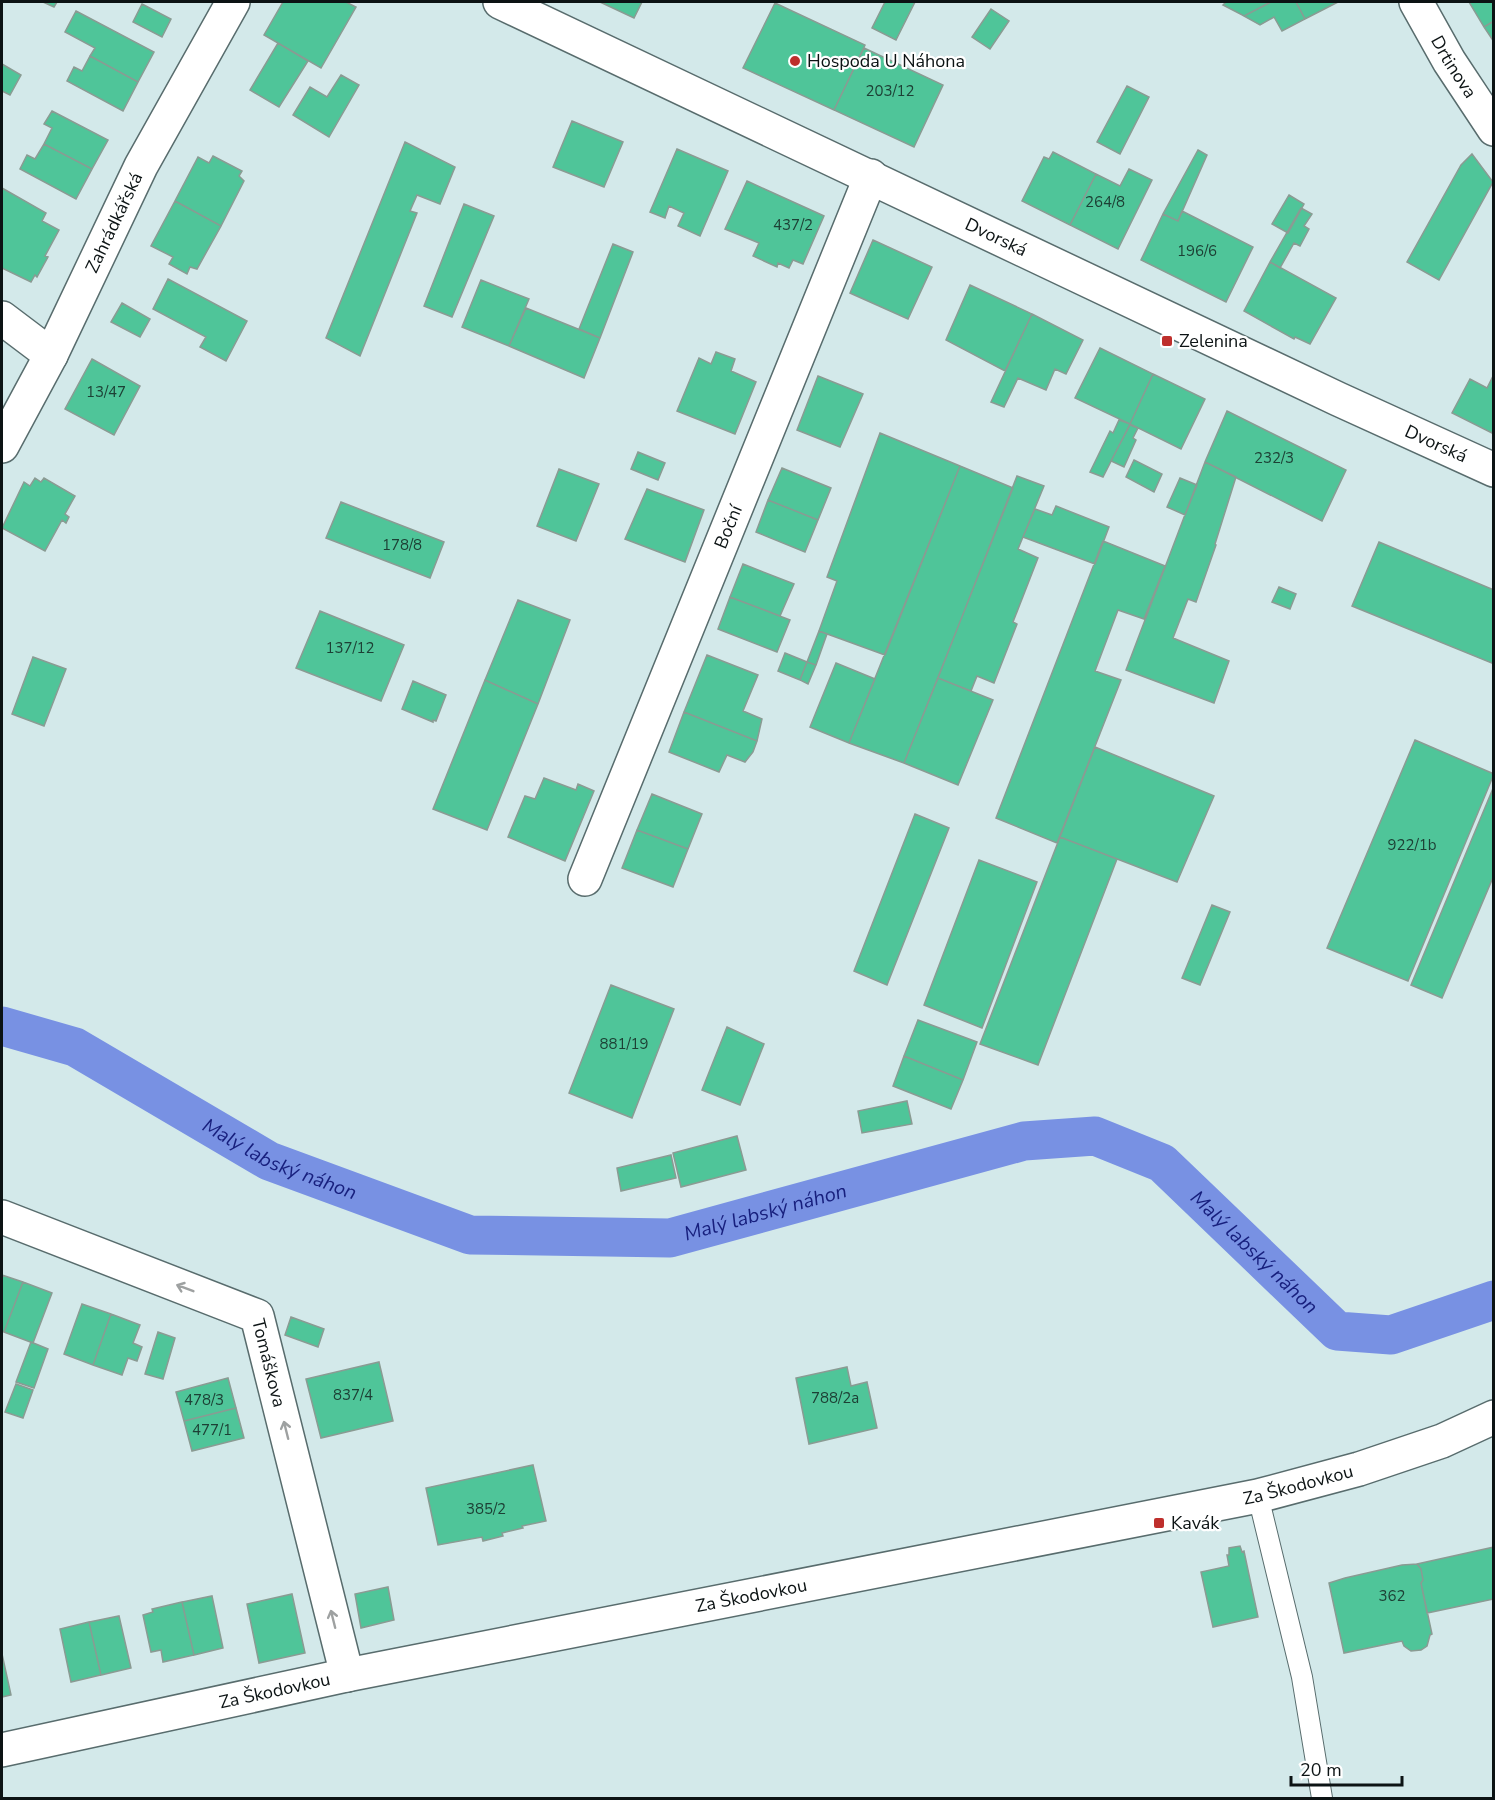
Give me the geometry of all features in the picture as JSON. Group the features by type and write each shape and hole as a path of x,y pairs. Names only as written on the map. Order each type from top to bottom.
{"street":[{"name":"Zahrádkářská","path":"2,446 51,355 141,166 233,2"},
{"name":"Dvorská","path":"500,2 1338,399 1494,470"},
{"name":"Drtinova","path":"1416,2 1449,61 1494,129"},
{"name":"Boční","path":"585,879 871,177"},
{"path":"2,318 51,355"},
{"name":"Tomáškova","path":"2,1217 257,1316 348,1676"},
{"name":"Za Škodovkou","path":"2,1750 348,1676 1258,1496 1380,1462 1442,1441 1494,1417"}],"lane":[{"path":"1258,1496 1302,1677 1322,1798"}],"building":[{"path":"43,2 57,2 54,7"},
{"path":"283,2 346,2 356,7 321,68 264,35"},
{"path":"600,2 642,2 634,18"},
{"path":"885,2 915,2 896,40 872,28"},
{"path":"1226,2 1271,2 1244,16 1223,5"},
{"path":"1271,2 1296,2 1305,19 1282,31 1274,17 1260,25 1244,16"},
{"path":"1296,2 1338,2 1305,19"},
{"path":"1469,2 1494,2 1494,21 1484,27"},
{"path":"775,3 865,45 834,110 743,68"},
{"path":"142,4 171,19 162,37 133,22"},
{"path":"991,9 1009,21 990,49 972,37"},
{"path":"76,11 154,52 138,82 90,56 95,48 65,32"},
{"path":"1494,21 1494,42 1484,27"},
{"path":"278,43 308,61 279,107 250,90"},
{"path":"864,48 943,85 914,147 834,110"},
{"path":"90,56 138,82 123,111 67,81 74,67 82,71"},
{"path":"2,64 21,75 10,95 2,91"},
{"path":"341,75 359,85 329,137 293,115 310,87 327,97"},
{"path":"1127,86 1149,97 1120,154 1097,142"},
{"path":"52,111 108,140 92,169 44,144 52,128 44,124"},
{"path":"572,121 623,142 604,187 553,167"},
{"path":"405,142 455,167 440,204 417,195 410,211 417,213 360,356 326,338"},
{"path":"44,144 92,169 76,199 20,169 27,155 35,159"},
{"path":"677,149 728,171 700,236 678,226 684,213 669,206 665,218 650,212"},
{"path":"1198,150 1207,155 1178,221 1163,214"},
{"path":"1053,152 1096,174 1070,225 1022,201 1044,157 1049,159"},
{"path":"1472,154 1493,182 1439,280 1407,262 1461,165"},
{"path":"213,156 242,171 239,176 244,181 221,226 175,201 198,157 209,163"},
{"path":"1129,169 1152,180 1118,249 1070,225 1096,174 1120,186"},
{"path":"747,181 824,216 803,264 793,260 789,268 778,263 777,267 753,256 759,243 725,229"},
{"path":"2,188 46,213 42,221 59,230 45,256 48,257 37,277 35,275 31,282 2,268"},
{"path":"1289,195 1304,204 1288,233 1272,224"},
{"path":"175,201 221,226 197,269 190,267 187,274 169,264 173,257 151,246"},
{"path":"464,204 494,216 452,317 424,306"},
{"path":"1301,208 1312,214 1304,226 1309,229 1300,246 1294,243 1280,268 1270,262"},
{"path":"1182,211 1253,247 1226,302 1141,260 1163,214 1178,221"},
{"path":"873,240 932,267 908,319 850,293"},
{"path":"613,244 633,252 600,338 579,329"},
{"path":"1270,262 1336,298 1310,344 1295,337 1294,339 1244,311"},
{"path":"168,279 247,321 226,361 200,347 206,337 153,309"},
{"path":"481,280 529,299 509,346 462,327"},
{"path":"970,285 1032,314 1005,371 946,340"},
{"path":"122,303 150,319 140,337 111,322"},
{"path":"526,308 600,338 584,378 509,346"},
{"path":"1032,314 1083,340 1066,374 1055,369 1046,390 1018,378 1004,407 991,402"},
{"path":"1100,348 1153,374 1130,424 1075,398"},
{"path":"716,352 735,359 731,371 756,382 735,434 677,411 699,358 711,364"},
{"path":"92,359 140,386 114,435 65,409"},
{"path":"1153,374 1205,399 1181,449 1130,424"},
{"path":"1494,374 1494,430 1492,433 1452,413 1470,379 1487,388"},
{"path":"818,376 863,394 840,447 797,430"},
{"path":"1227,411 1346,470 1322,521 1205,462"},
{"path":"1119,420 1130,424 1103,477 1090,472 1110,431 1113,433"},
{"path":"1130,425 1138,428 1133,438 1136,440 1124,467 1111,461"},
{"path":"880,433 960,466 885,655 819,631 837,581 827,577"},
{"path":"638,452 665,463 658,480 631,469"},
{"path":"1134,460 1162,474 1154,492 1126,477"},
{"path":"1205,462 1236,477 1196,602 1188,599 1173,638 1229,661 1214,703 1126,670"},
{"path":"960,466 1013,488 904,763 849,743"},
{"path":"782,468 831,488 818,520 768,500"},
{"path":"559,469 599,484 576,541 537,526"},
{"path":"1017,476 1044,486 1018,549 1038,558 1013,622 1017,624 994,683 977,676 971,691 938,678"},
{"path":"35,478 41,482 44,478 75,496 65,514 69,517 66,523 62,520 45,551 2,528 24,482 30,486"},
{"path":"1180,478 1197,485 1185,515 1167,507"},
{"path":"647,489 704,510 685,562 625,539"},
{"path":"768,500 818,520 805,552 756,532"},
{"path":"341,502 444,542 430,578 326,538"},
{"path":"1056,506 1109,527 1095,564 1023,537 1035,509 1052,515"},
{"path":"1103,541 1165,566 1144,619 1118,610 1095,671 1121,680 1057,843 996,818"},
{"path":"1379,542 1494,590 1494,664 1352,606"},
{"path":"743,564 794,584 780,616 730,597"},
{"path":"1279,587 1296,594 1290,609 1272,602"},
{"path":"730,597 790,620 777,652 718,629"},
{"path":"518,600 570,620 538,704 485,680"},
{"path":"320,611 404,645 381,701 296,668"},
{"path":"819,631 827,634 816,665 807,662"},
{"path":"785,653 807,662 800,680 778,671"},
{"path":"707,655 758,675 743,711 762,719 757,741 684,712"},
{"path":"33,657 66,669 44,726 12,714"},
{"path":"807,662 816,665 808,684 800,680"},
{"path":"836,663 875,679 849,743 810,727"},
{"path":"938,678 993,700 958,785 904,763"},
{"path":"485,680 538,704 487,830 433,809"},
{"path":"413,681 446,695 436,721 433,720 433,722 402,709"},
{"path":"684,712 757,741 753,752 745,762 727,755 719,772 669,752"},
{"path":"1415,740 1494,774 1408,981 1327,948"},
{"path":"1095,747 1214,796 1177,882 1060,837"},
{"path":"544,778 576,790 578,784 594,791 565,861 508,837 525,796 535,799"},
{"path":"1494,786 1494,875 1442,998 1411,985"},
{"path":"652,794 702,814 688,849 637,830"},
{"path":"915,814 949,828 887,985 854,971"},
{"path":"637,830 688,849 673,887 622,868"},
{"path":"1060,837 1117,859 1038,1065 980,1044"},
{"path":"979,860 1037,882 982,1028 924,1005"},
{"path":"1212,905 1230,912 1200,985 1182,978"},
{"path":"611,985 674,1009 632,1118 569,1093"},
{"path":"918,1020 977,1042 963,1080 904,1056"},
{"path":"727,1027 764,1044 740,1105 702,1090"},
{"path":"904,1056 963,1080 951,1109 893,1086"},
{"path":"907,1101 912,1124 862,1133 858,1111"},
{"path":"737,1136 746,1170 681,1187 673,1153"},
{"path":"671,1155 676,1178 621,1191 617,1168"},
{"path":"2,1275 23,1282 4,1332 2,1331"},
{"path":"23,1282 52,1293 33,1343 4,1332"},
{"path":"82,1304 111,1314 93,1365 64,1354"},
{"path":"111,1314 140,1325 133,1343 142,1347 137,1361 128,1358 122,1375 93,1365"},
{"path":"291,1317 324,1329 318,1347 285,1335"},
{"path":"158,1332 175,1338 163,1379 145,1374"},
{"path":"31,1342 48,1349 34,1388 16,1382"},
{"path":"379,1362 393,1421 321,1438 306,1379"},
{"path":"847,1367 851,1386 867,1382 877,1428 809,1444 796,1378"},
{"path":"228,1378 236,1408 184,1421 176,1392"},
{"path":"16,1384 33,1390 23,1418 5,1412"},
{"path":"236,1408 244,1438 192,1451 184,1421"},
{"path":"533,1465 546,1521 522,1526 523,1528 502,1533 503,1536 483,1541 482,1537 438,1545 426,1488"},
{"path":"1240,1546 1242,1552 1244,1551 1258,1617 1213,1627 1201,1572 1229,1566 1227,1555 1229,1555 1229,1548"},
{"path":"1494,1547 1494,1599 1427,1613 1421,1583 1423,1580 1421,1569 1417,1564"},
{"path":"1417,1564 1421,1569 1423,1580 1421,1583 1432,1634 1427,1646 1421,1650 1411,1651 1404,1646 1402,1641 1344,1653 1329,1583 1402,1565"},
{"path":"388,1587 394,1620 361,1628 355,1594"},
{"path":"292,1594 305,1653 259,1663 247,1604"},
{"path":"212,1596 223,1648 194,1655 182,1602"},
{"path":"182,1602 194,1655 163,1662 161,1650 151,1652 143,1615 153,1612 152,1609"},
{"path":"119,1616 131,1668 101,1675 89,1622"},
{"path":"89,1622 101,1675 71,1682 60,1629"},
{"path":"2,1654 11,1695 2,1697"}],"waterway":[{"name":"Malý labský náhon","path":"2,1026 75,1047 269,1161 470,1235 670,1238 1024,1141 1095,1136 1162,1163 1337,1331 1391,1335 1494,1300"}],"place":[{"name":"Hospoda U Náhona","path":"795,61"},
{"name":"Zelenina","path":"1167,341"},
{"name":"Kavák","path":"1159,1523"}]}
